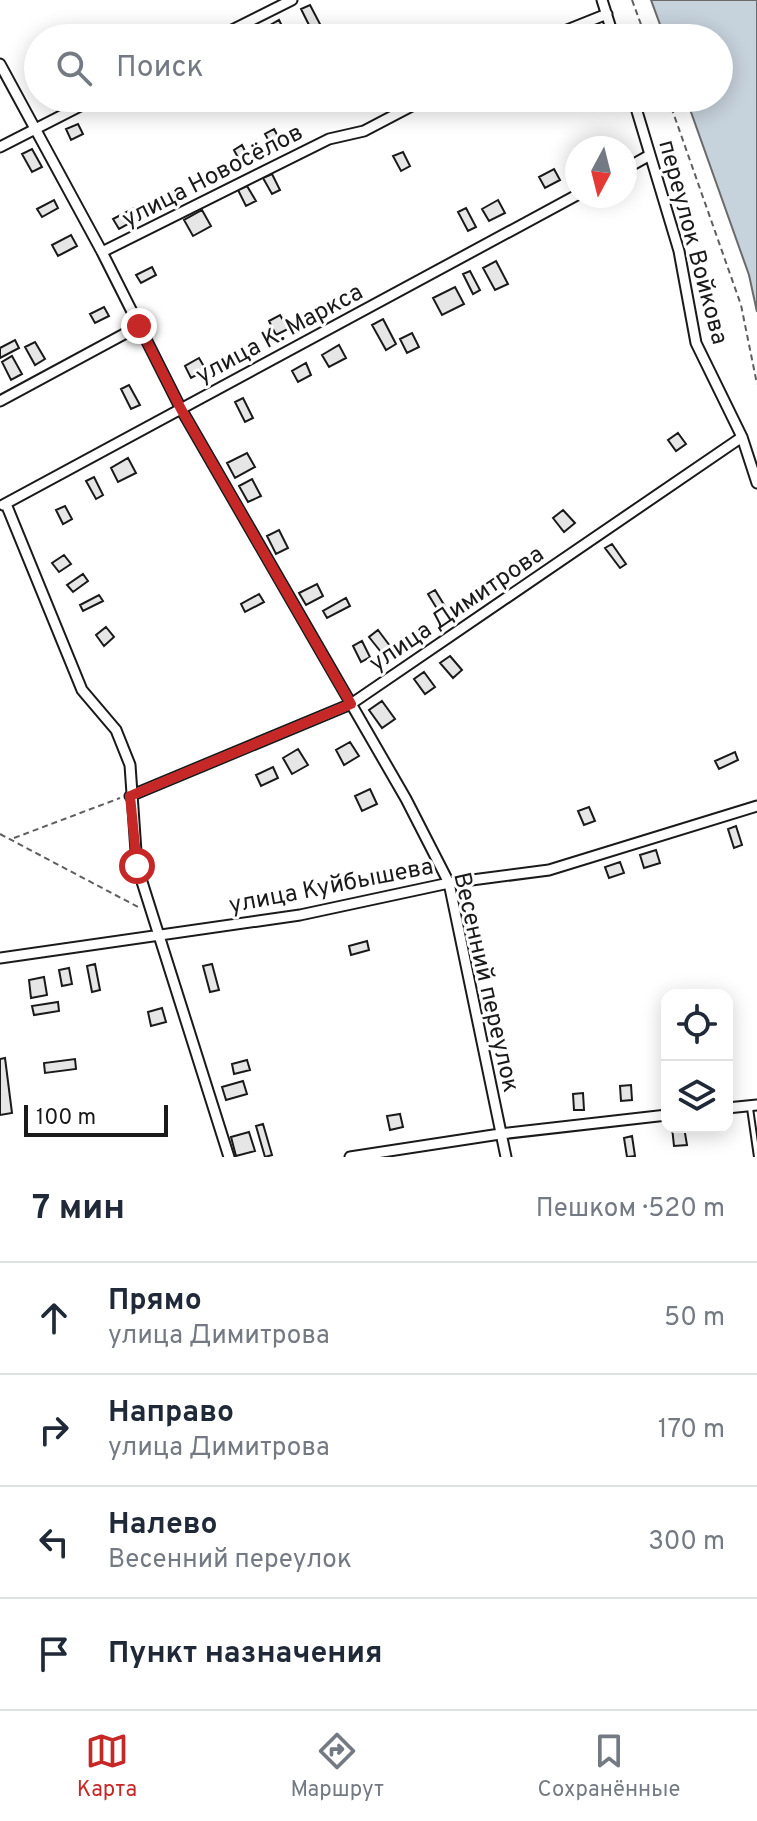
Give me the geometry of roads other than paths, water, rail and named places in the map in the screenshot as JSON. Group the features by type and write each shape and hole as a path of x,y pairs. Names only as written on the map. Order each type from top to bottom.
{"street":[{"path":"244,24 292,0"},
{"path":"602,0 610,24"},
{"path":"582,24 607,14"},
{"name":"Весенний переулок","path":"0,64 24,107"},
{"name":"Весенний переулок","path":"27,112 181,409 351,704 449,883 506,1157"},
{"path":"0,147 68,112"},
{"name":"улица Новосёлов","path":"102,252 329,139 364,131 400,112"},
{"name":"переулок Войкова","path":"637,112 679,251 696,343 742,437 757,483"},
{"path":"637,162 650,155"},
{"name":"улица К. Маркса","path":"3,505 565,201"},
{"path":"0,401 139,326"},
{"name":"улица Димитрова","path":"130,796 351,704 742,437"},
{"path":"3,505 82,690 116,730 130,765 137,866 229,1157"},
{"name":"улица Куйбышева","path":"0,958 300,915 449,883 549,870 757,806"},
{"path":"733,1107 753,1105"},
{"path":"350,1157 500,1134 661,1116"}],"lane":[{"path":"746,449 757,446"},
{"path":"753,1105 757,1157"}]}
